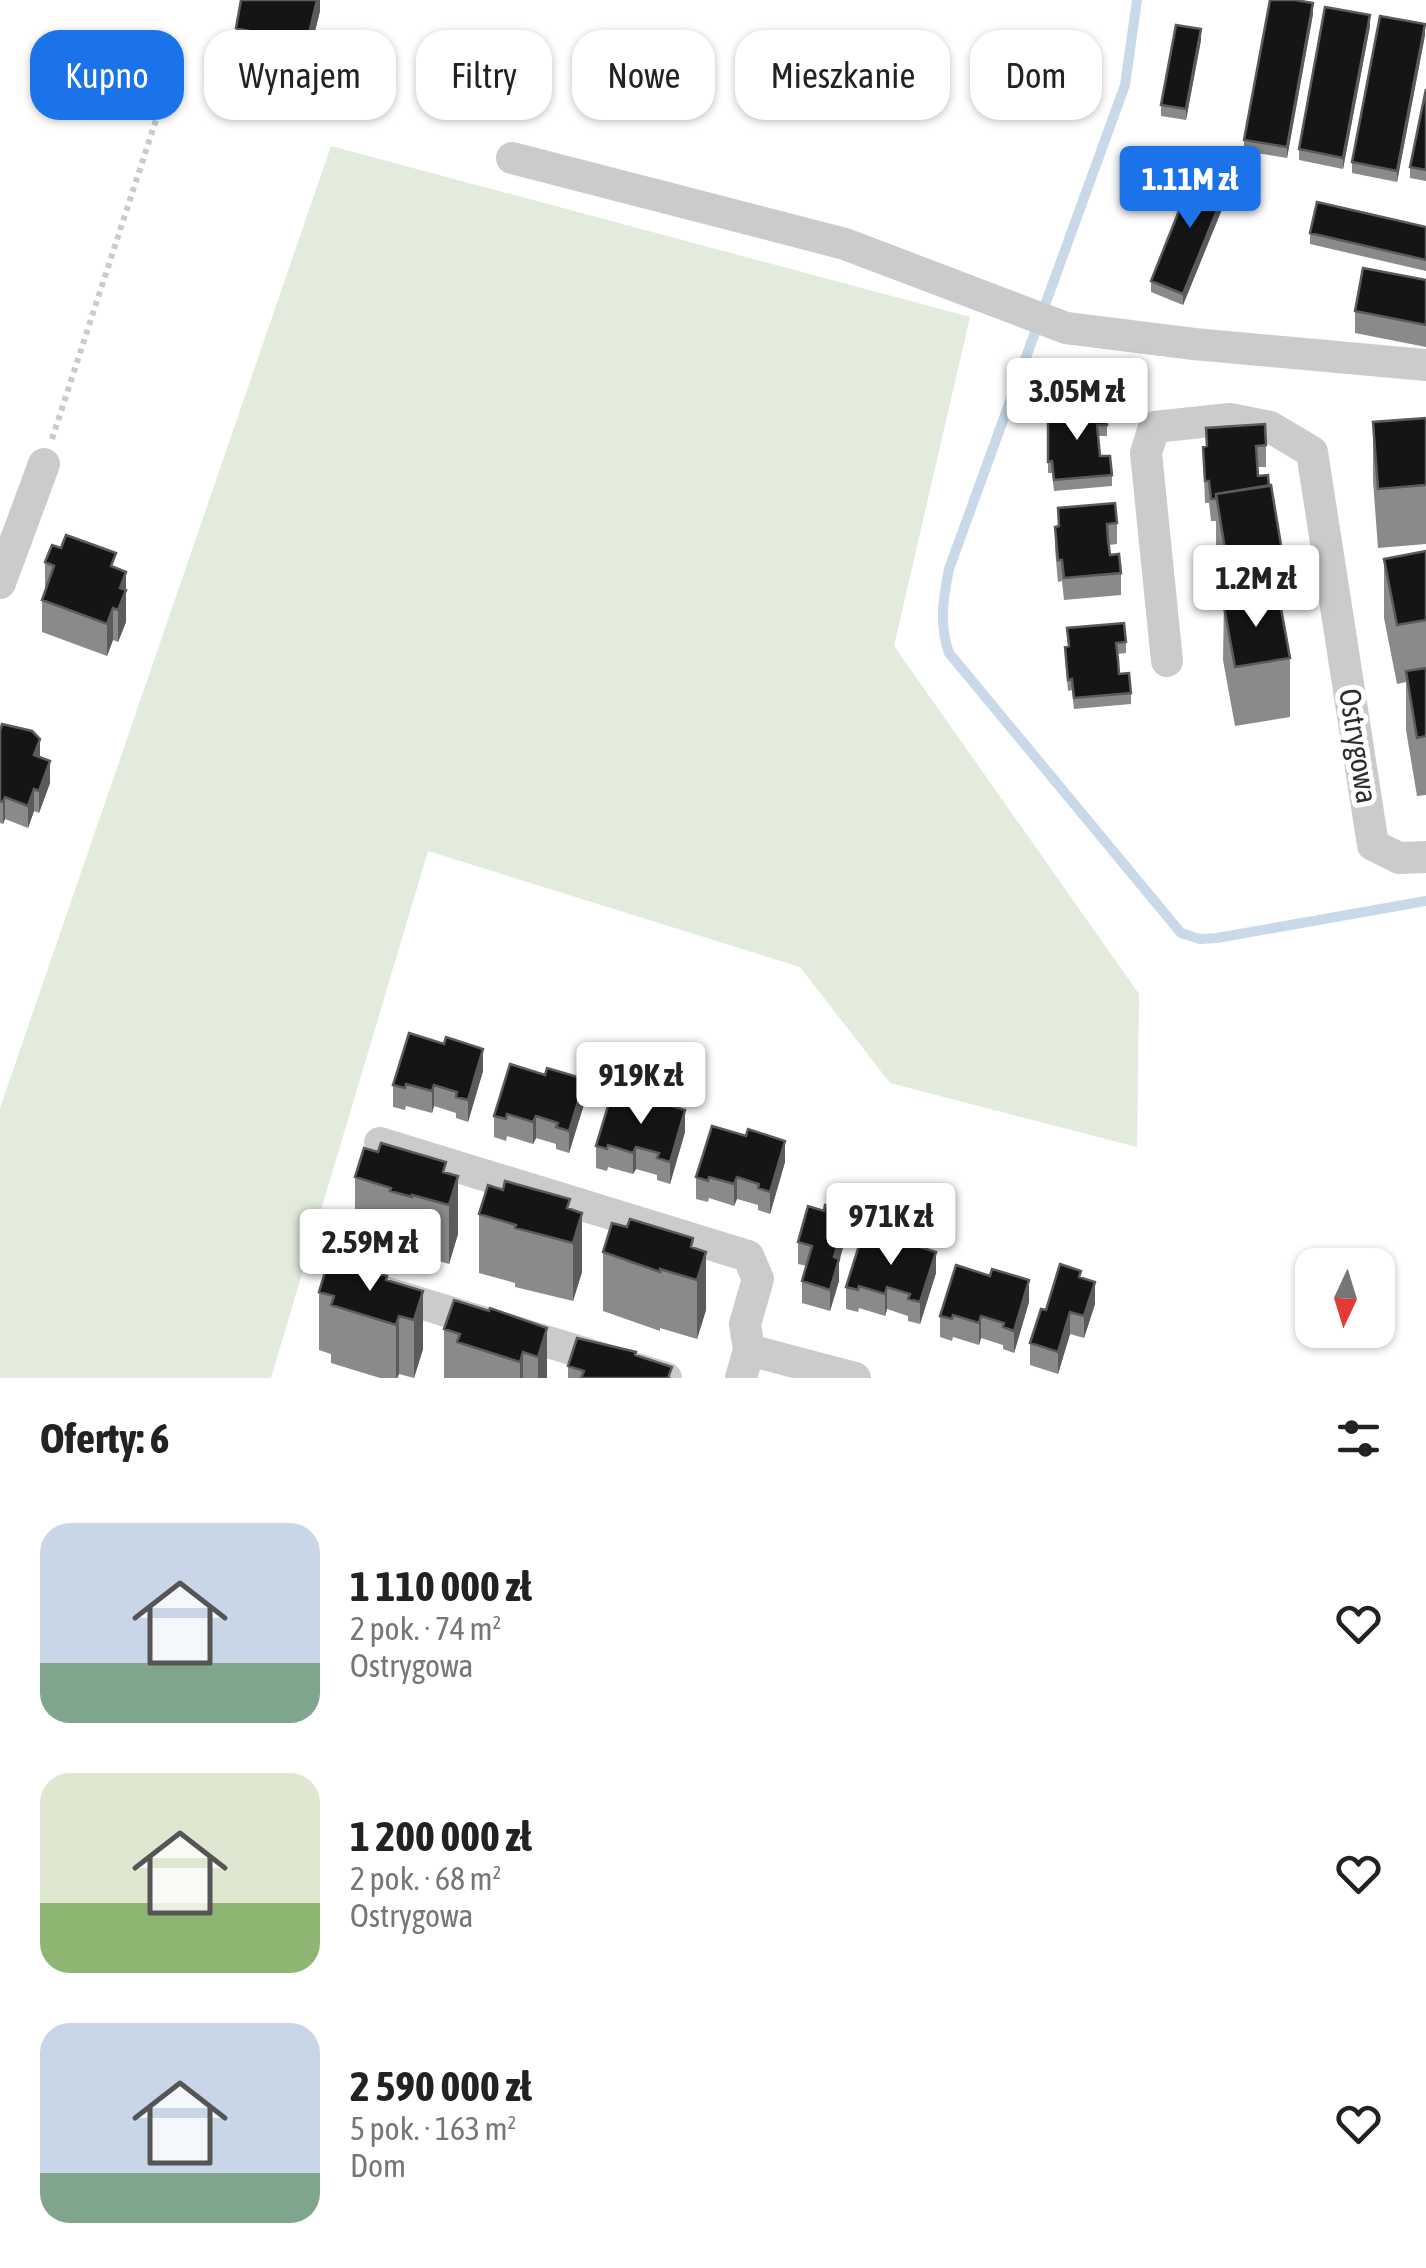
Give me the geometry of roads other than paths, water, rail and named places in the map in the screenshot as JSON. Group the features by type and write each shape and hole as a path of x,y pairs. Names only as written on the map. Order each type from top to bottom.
{"street":[{"path":"512,158 844,244 1066,328 1426,365"},
{"name":"Ostrygowa","path":"1168,662 1146,453 1154,427 1230,419 1270,427 1312,452 1373,845 1399,858 1426,857"},
{"path":"0,584 44,464"},
{"path":"380,1143 748,1256 758,1279 746,1324 745,1364 855,1378"},
{"path":"354,1284 666,1378"}],"waterway":[{"path":"1137,0 1125,85 949,569 943,611 949,653 1181,933 1200,939 1217,938 1426,901"}]}
